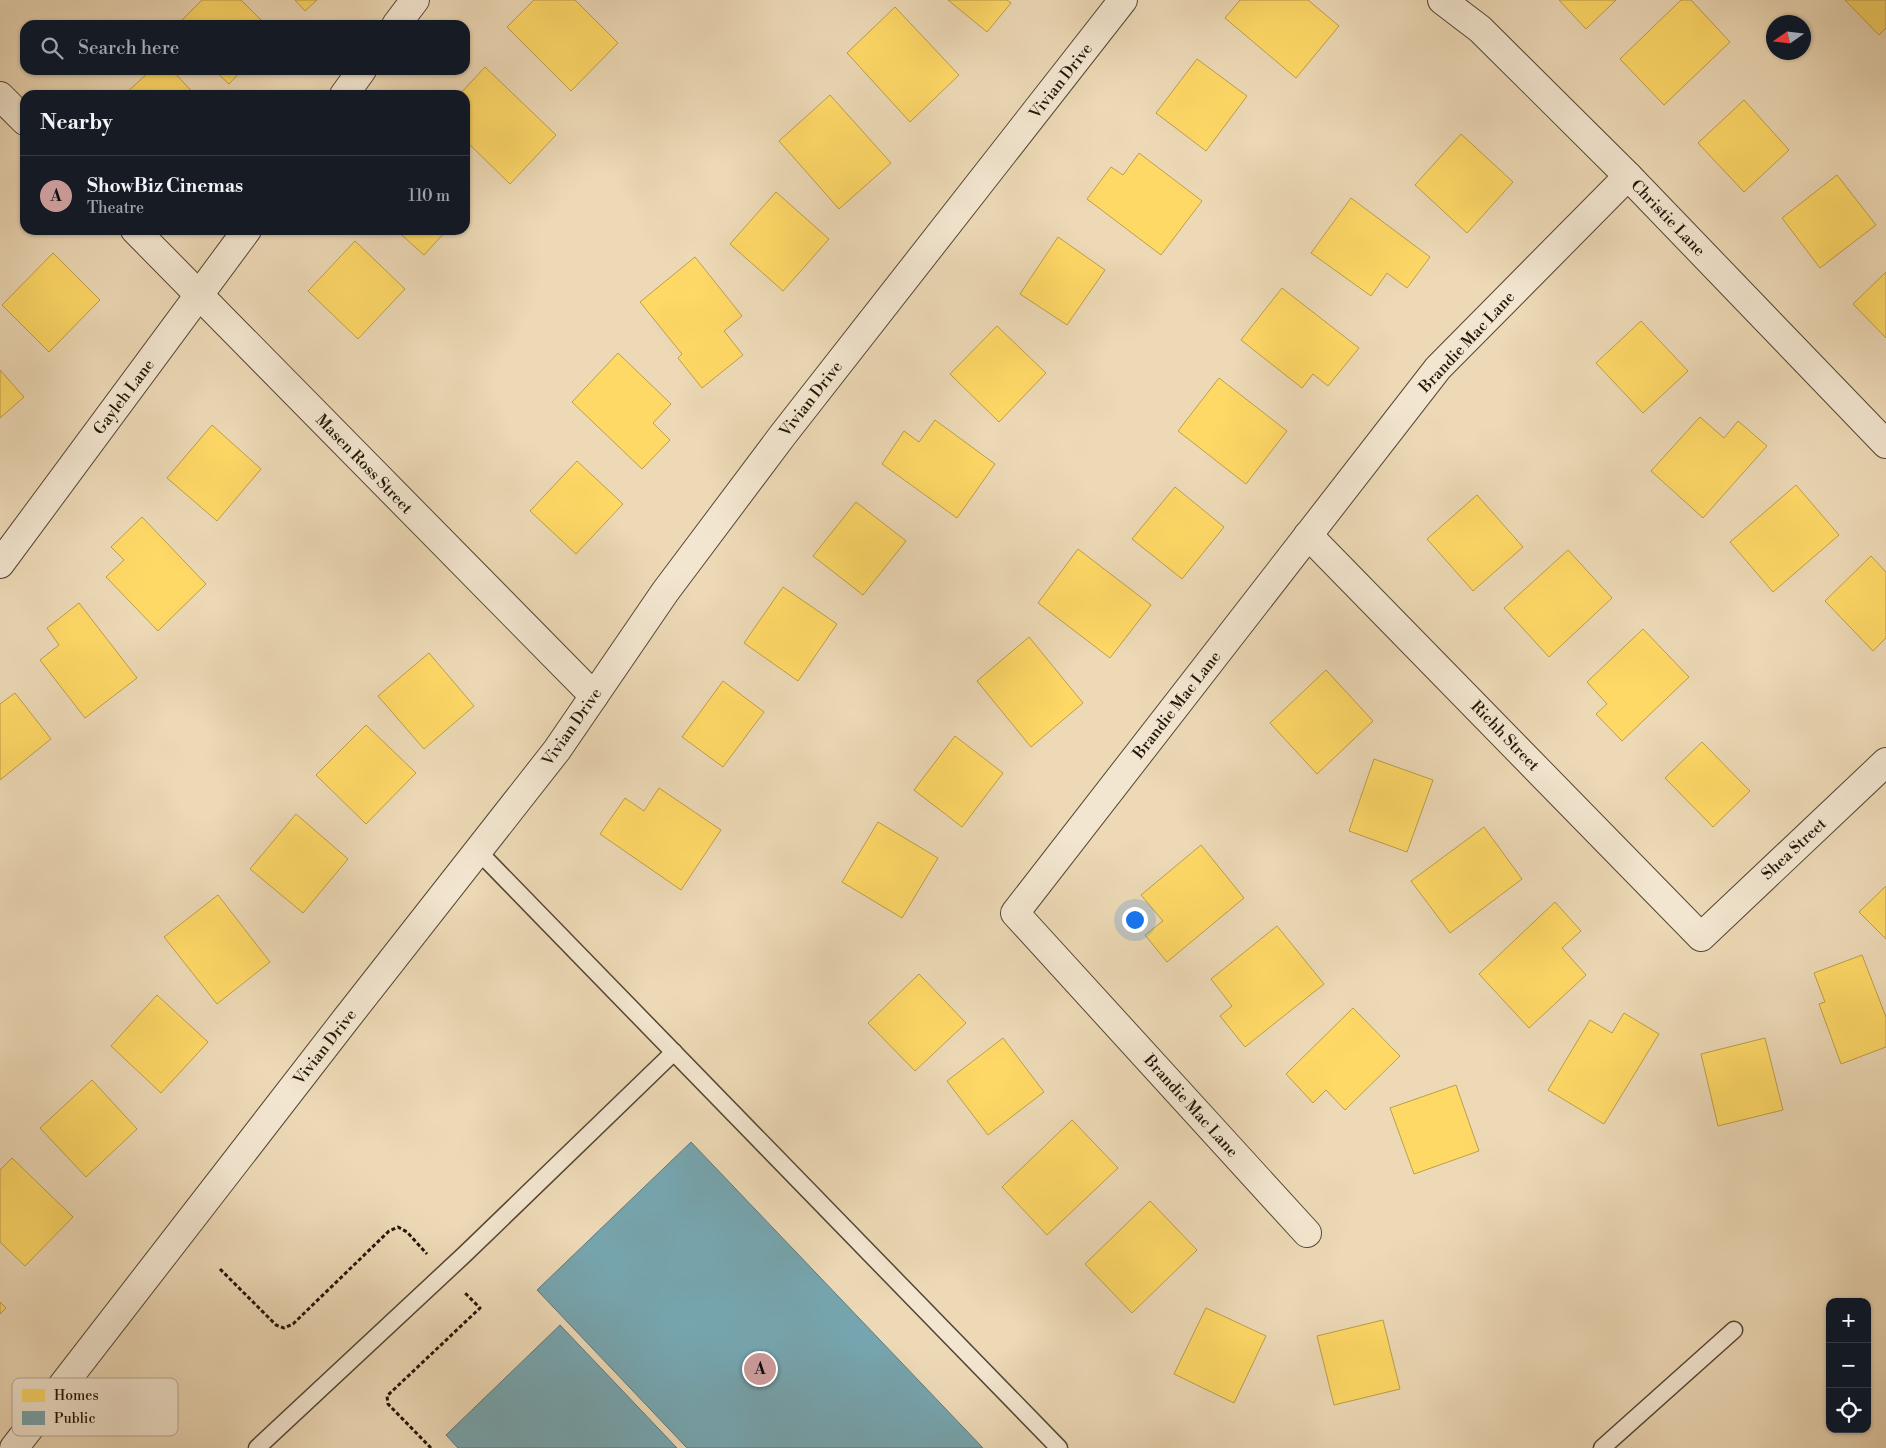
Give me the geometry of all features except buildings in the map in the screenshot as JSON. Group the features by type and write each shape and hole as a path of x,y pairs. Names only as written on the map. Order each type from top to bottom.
{"street":[{"path":"400,20 415,0"},
{"name":"Vivian Drive","path":"68,1378 557,750 665,592 782,436 1123,0"},
{"name":"Christie Lane","path":"1442,0 1480,29 1628,176 1886,444"},
{"path":"348,90 358,75"},
{"path":"0,96 20,116"},
{"name":"Brandie Mac Lane","path":"1307,1234 1015,914 1438,368 1628,176"},
{"name":"Masen Ross Street","path":"140,235 594,696"},
{"name":"Gayleh Lane","path":"0,564 243,235"},
{"name":"Richh Street","path":"1308,535 1701,937"},
{"name":"Shea Street","path":"1701,937 1886,762"},
{"name":"Vivian Drive","path":"14,1448 23,1436"}],"lane":[{"path":"478,851 1059,1448"},
{"path":"257,1448 464,1254 674,1052"},
{"path":"1602,1448 1734,1330"}],"path":[{"path":"220,1269 276,1325 284,1328 293,1324 389,1231 398,1227 407,1232 428,1255"},
{"path":"431,1448 388,1404 387,1396 480,1308 458,1286"}],"place":[{"name":"ShowBiz Cinemas","path":"760,1369"}]}
